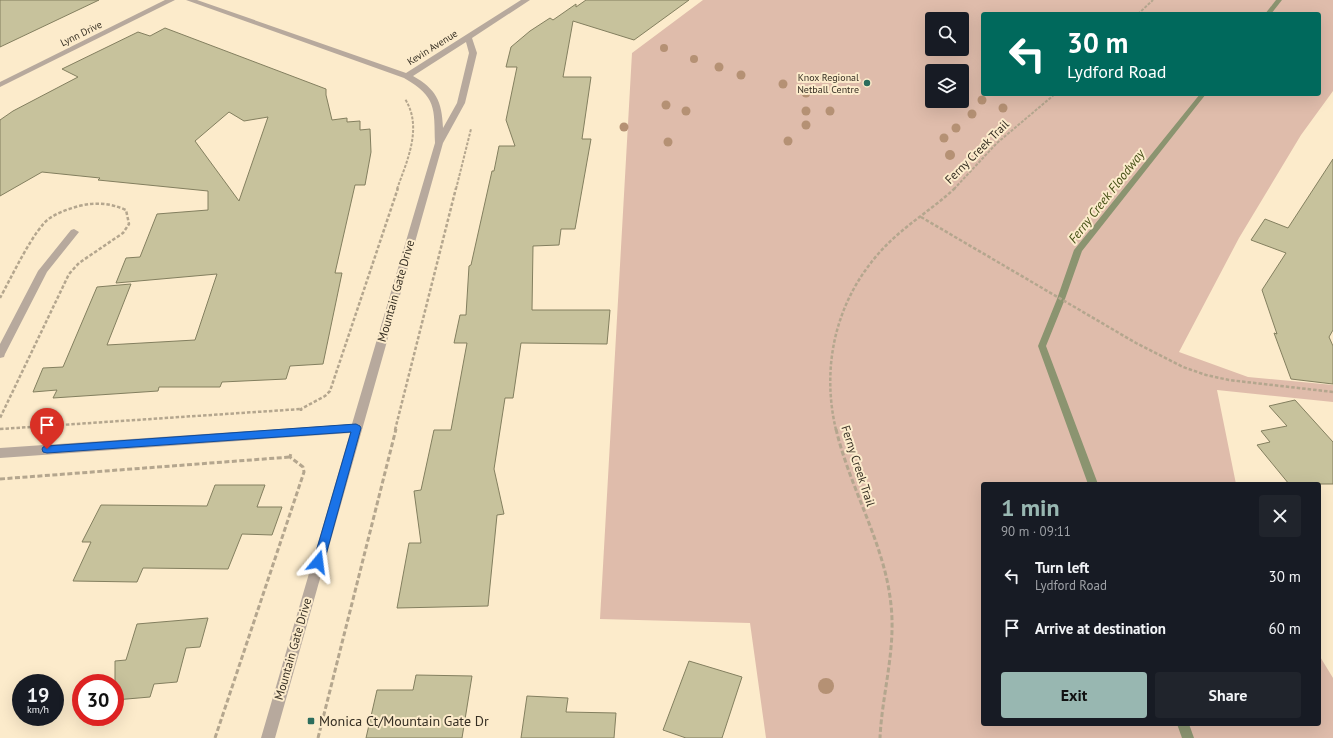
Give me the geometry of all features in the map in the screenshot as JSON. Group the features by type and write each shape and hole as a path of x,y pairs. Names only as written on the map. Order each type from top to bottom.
{"street":[{"name":"Lynn Drive","path":"0,85 171,0"},
{"name":"Mountain Gate Drive","path":"190,0 407,76 426,87 433,96 437,105 439,143 268,738"},
{"name":"Kevin Avenue","path":"407,76 526,0"},
{"name":"Kevin Avenue","path":"439,143 461,103 472,53 468,37"},
{"path":"0,354 43,271 74,232"},
{"path":"0,452 356,428"}],"path":[{"path":"1140,12 1153,0"},
{"path":"0,429 301,409 325,396 330,391 410,151 414,126 414,115 408,103 401,95"},
{"name":"Ferny Creek Trail","path":"880,738 891,635 892,607 887,576 845,463 834,422 830,371 834,341 839,323 857,281 871,262 895,237 962,183 988,151 1013,128 1053,96"},
{"path":"318,738 472,125"},
{"path":"921,216 1136,343 1183,367 1206,375 1229,380 1333,392"},
{"path":"301,409 301,415"},
{"path":"290,457 292,451"},
{"path":"0,479 290,457 302,467 304,472 215,738"}],"shaded area":[{"path":"703,0 1333,0 1333,91 1301,135 1239,238 1179,352 1248,377 1333,385 1333,402 1217,390 1236,482 981,482 981,726 1321,726 1321,658 1333,678 1333,738 766,738 750,623 600,619 632,53"}],"building":[{"path":"0,0 99,0 0,47"},
{"path":"586,0 689,0 634,40 573,21 563,77 591,77 582,139 591,139 575,229 561,229 559,245 533,246 532,310 610,310 607,344 521,343 513,398 505,398 494,469 504,514 497,515 488,606 397,608 409,543 421,543 414,491 421,490 434,430 451,430 467,343 454,343 460,315 466,315 469,266 471,265 492,171 494,171 499,146 515,146 506,120 517,67 506,67 511,47 530,31 550,18 553,20 576,4 576,7"},
{"path":"165,28 326,89 332,120 347,118 347,122 360,121 360,130 370,129 371,152 365,185 355,185 335,273 342,273 323,364 290,366 286,379 222,382 220,387 159,387 158,391 53,398 57,390 33,392 43,368 63,367 97,287 131,284 107,345 195,340 217,274 116,283 126,258 140,257 157,214 208,210 208,191 98,180 100,178 42,172 0,196 0,120 13,111 78,77 62,69 138,32 150,36","holes":["229,112 244,121 268,117 239,201 195,141"]},
{"path":"1333,159 1333,330 1329,337 1333,346 1333,384 1291,379 1274,333 1277,334 1262,290 1286,253 1251,240 1265,219 1288,228"},
{"path":"1295,400 1333,442 1333,484 1321,484 1321,482 1287,482 1257,445 1270,442 1261,431 1287,426 1269,406"},
{"path":"215,485 265,485 257,507 282,507 272,535 242,534 228,569 143,568 137,582 73,581 91,542 82,542 101,505 207,506"},
{"path":"208,618 200,647 186,648 177,682 154,684 150,697 124,699 124,674 115,674 115,661 126,660 137,624"},
{"path":"689,661 742,677 722,738 686,738 663,730"},
{"path":"416,675 472,676 462,738 366,738 377,690 413,690"},
{"path":"527,696 568,698 566,712 616,713 614,738 521,738"}],"waterway":[{"name":"Ferny Creek Floodway","path":"1270,12 1279,0"},
{"name":"Ferny Creek Floodway","path":"1092,482 1042,346 1061,299 1078,250 1201,96"},
{"name":"Ferny Creek Floodway","path":"1184,726 1188,738"}],"place":[{"name":"Knox Regional Netball Centre","path":"867,83"},
{"name":"Monica Ct/Mountain Gate Dr","path":"311,721"}],"route":[{"path":"47,449 356,428 318,562"}]}
